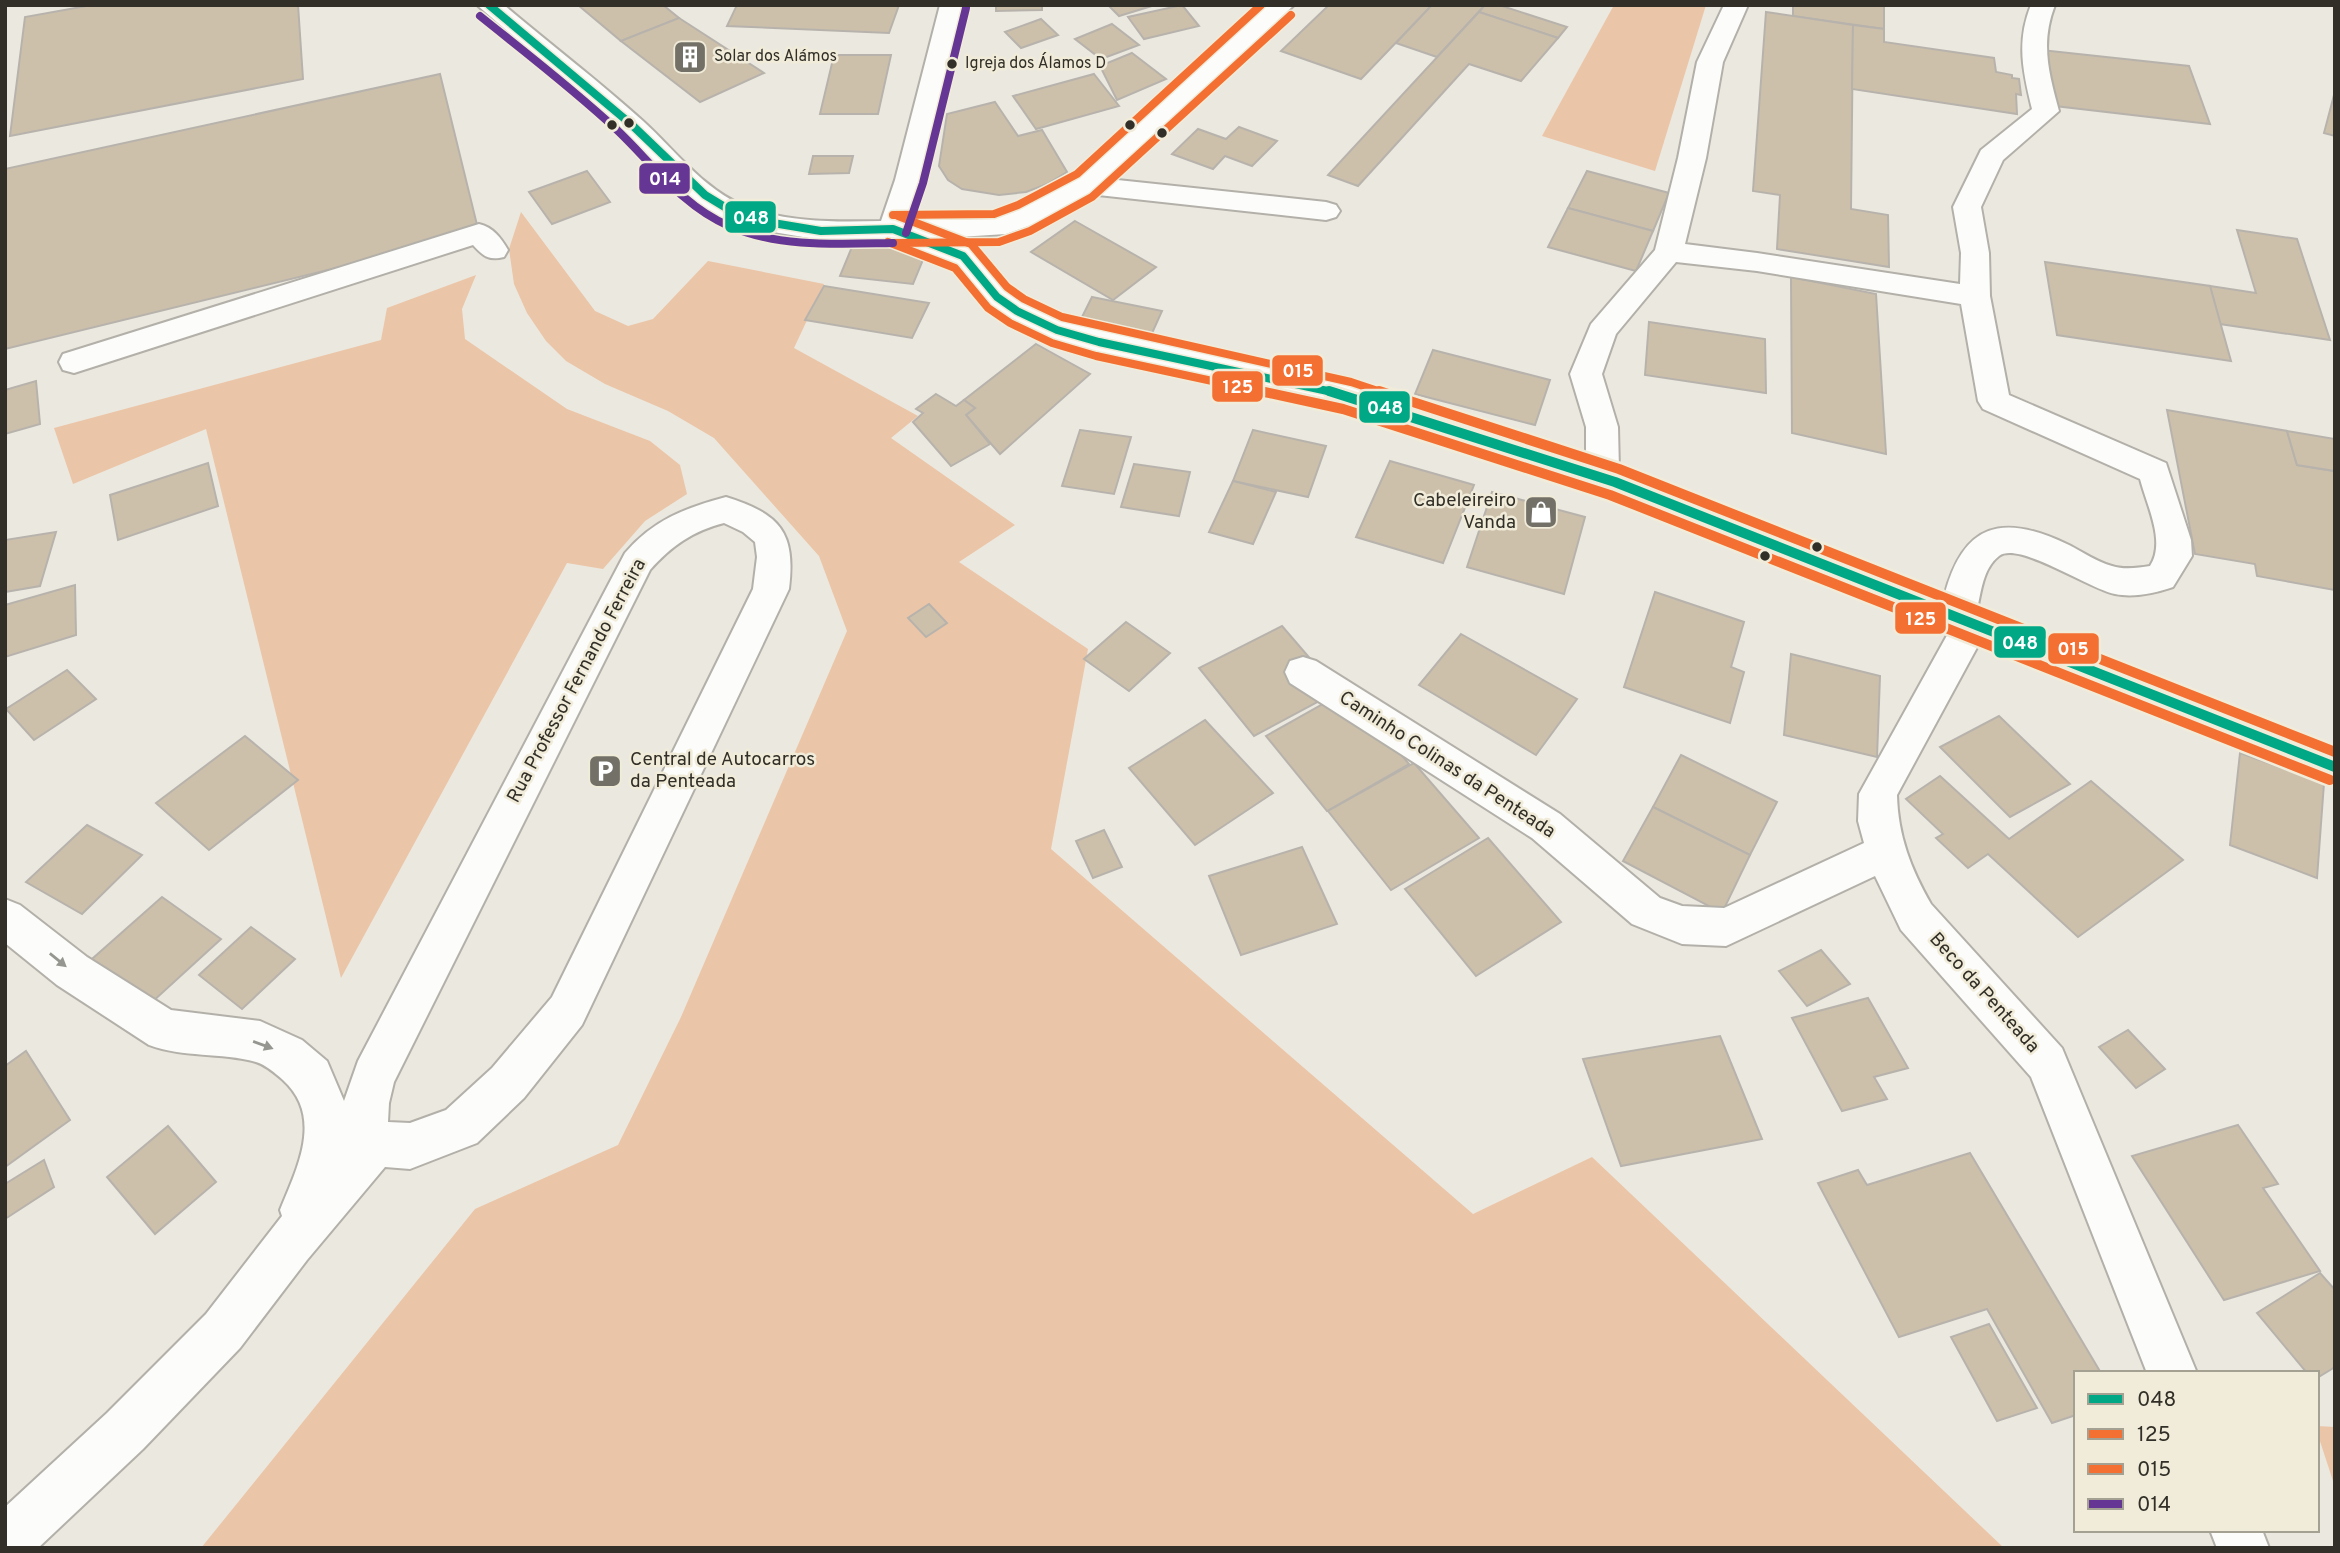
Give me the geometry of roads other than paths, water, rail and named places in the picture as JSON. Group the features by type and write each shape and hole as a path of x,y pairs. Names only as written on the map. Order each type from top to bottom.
{"street":[{"path":"489,5 632,125 705,194 733,212 767,222 821,231 996,228 1024,218 1085,185 1282,5"},
{"path":"893,229 909,180 951,5"},
{"path":"1603,478 1602,427 1586,373 1602,331 1669,252 1692,158 1710,61 1736,5"},
{"path":"1669,252 1757,262 1975,296 1975,253 1968,207 1990,156 2046,111 2031,50 2035,21 2043,5"},
{"path":"1085,185 1326,211"},
{"path":"893,229 964,256 997,297 1017,311 1057,330 1099,342 1347,395 1603,478 2335,767"},
{"path":"74,362 479,233 494,250"},
{"name":"Beco da Penteada","path":"1975,296 1994,401 2154,472 2174,540 2175,556 2171,566 2161,576 2137,582 2110,580 2088,572 2047,549 2026,541 2011,539 1988,547 1974,561 1964,620 1878,794 1878,821 1898,884 1916,917 2047,1063 2171,1371"},
{"name":"Rua Professor Fernando Ferreira","path":"726,510 759,523 772,539 775,561 771,589 567,1011 508,1083 461,1127 410,1146 374,1143 365,1128 365,1108 374,1076 637,562 652,542 690,519 726,510"},
{"name":"Caminho Colinas da Penteada","path":"1303,671 1546,826 1646,911 1682,926 1726,927 1886,852"},
{"path":"5,918 72,971 164,1030 260,1042 287,1055 312,1076 322,1100 327,1126 324,1161 290,1243"},
{"path":"5,1543 125,1431 223,1331 290,1243 374,1143"}],"place":[{"name":"Solar dos Alámos","path":"690,57"},
{"name":"Igreja dos Álamos D","path":"952,64"},
{"name":"Cabeleireiro Vanda","path":"1541,512"},
{"name":"Central de Autocarros da Penteada","path":"605,771"}]}
